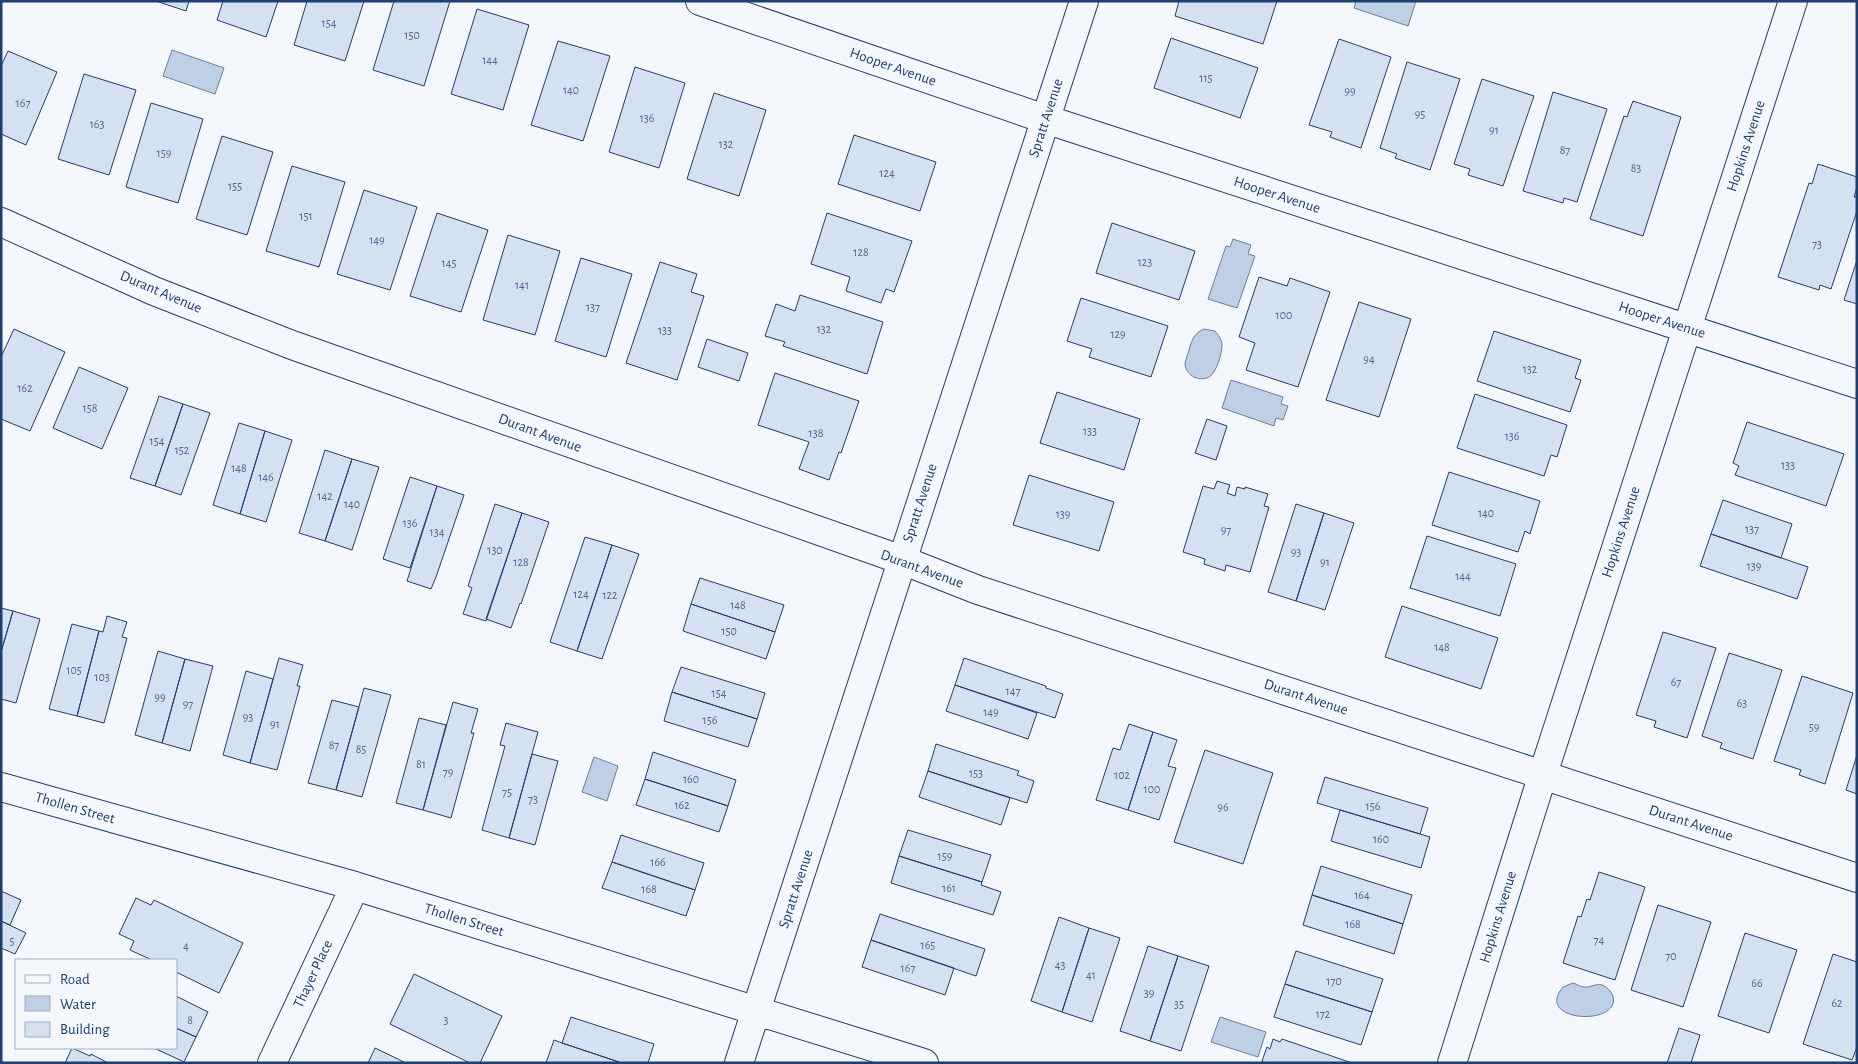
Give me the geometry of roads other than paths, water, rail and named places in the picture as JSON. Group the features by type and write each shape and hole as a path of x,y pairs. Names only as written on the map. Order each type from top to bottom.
{"street":[{"name":"Hooper Avenue","path":"700,1 1045,119 1857,384"},
{"name":"Spratt Avenue","path":"739,1063 1084,1"},
{"name":"Hopkins Avenue","path":"1452,1063 1543,774 1793,1"},
{"name":"Durant Avenue","path":"1,222 154,291 292,345 902,560 987,593 1857,878"},
{"name":"Thollen Street","path":"1,787 355,886 924,1063"},
{"name":"Thayer Place","path":"272,1063 355,886"}],"water":[{"path":"1356,1 1416,1 1408,26 1354,8"},
{"path":"172,50 224,68 215,94 163,76"},
{"path":"1233,239 1251,245 1248,254 1255,256 1237,308 1208,299 1226,246 1230,247"},
{"path":"1204,329 1215,331 1221,339 1222,345 1217,367 1212,375 1201,379 1191,375 1185,365 1194,337"},
{"path":"1231,380 1283,397 1281,404 1288,406 1283,420 1276,418 1274,426 1222,408"},
{"path":"594,757 618,766 607,801 582,792"},
{"path":"1573,983 1583,987 1604,986 1613,996 1612,1006 1604,1013 1593,1016 1580,1016 1559,1008 1557,999 1563,987"},
{"path":"1220,1017 1266,1032 1258,1057 1211,1042"}]}
